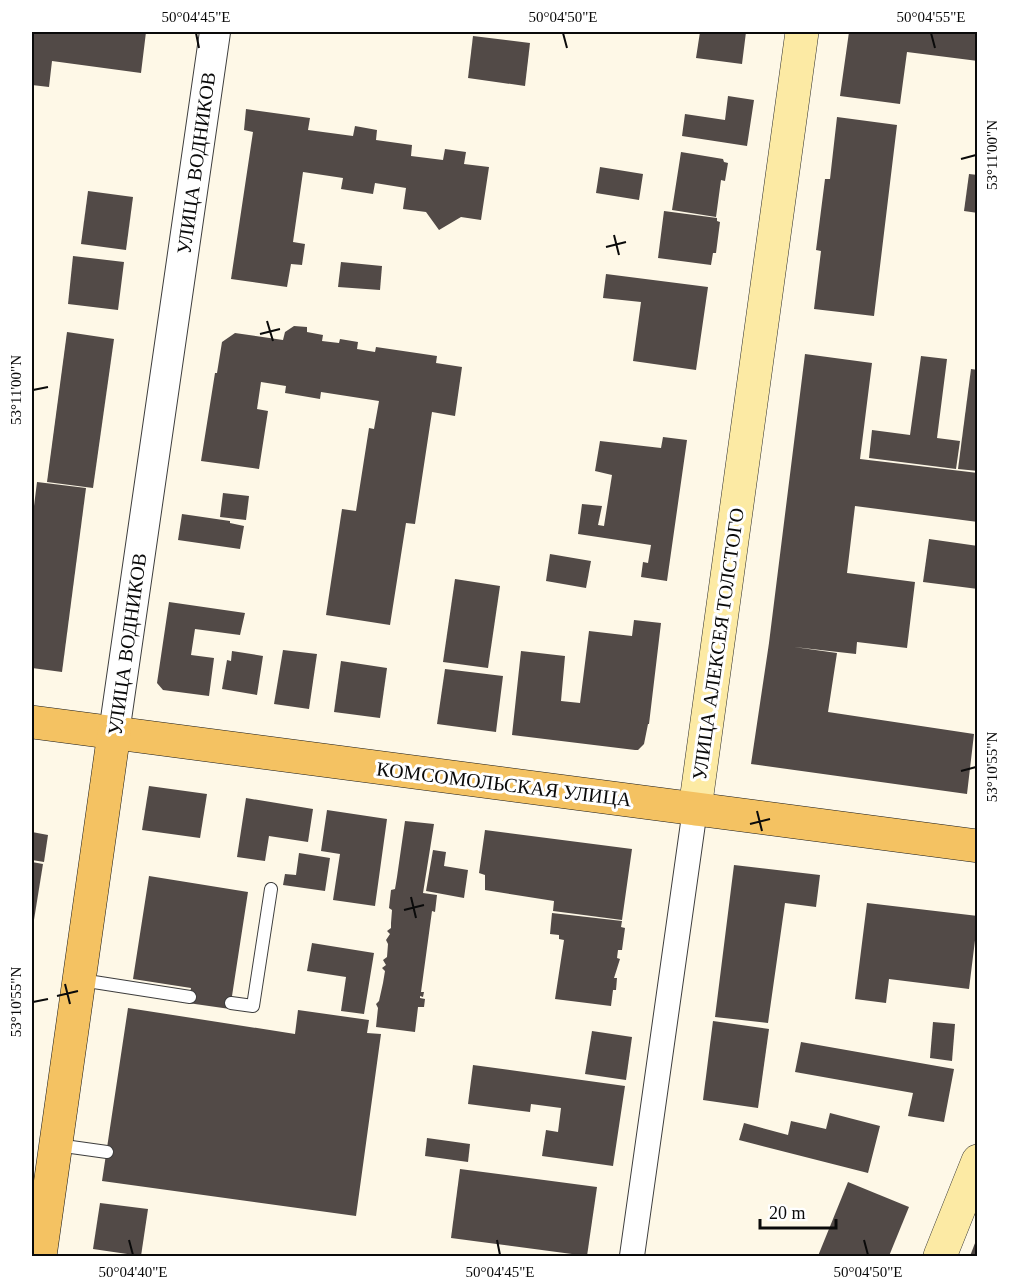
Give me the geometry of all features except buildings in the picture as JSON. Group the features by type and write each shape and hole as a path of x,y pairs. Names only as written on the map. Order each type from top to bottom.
{"main road":[{"name":"УЛИЦА АЛЕКСЕЯ ТОЛСТОГО","path":"695,808 802,32"},
{"name":"КОМСОМОЛЬСКАЯ УЛИЦА","path":"32,722 978,846"},
{"name":"УЛИЦА ВОДНИКОВ","path":"40,1257 114,733"},
{"path":"940,1257 978,1161"}],"street":[{"name":"УЛИЦА ВОДНИКОВ","path":"114,733 215,32"},
{"name":"УЛИЦА АЛЕКСЕЯ ТОЛСТОГО","path":"632,1257 695,808"}],"lane":[{"path":"231,1003 253,1006 272,889"},
{"path":"79,980 189,997"},
{"path":"56,1145 107,1152"}]}
